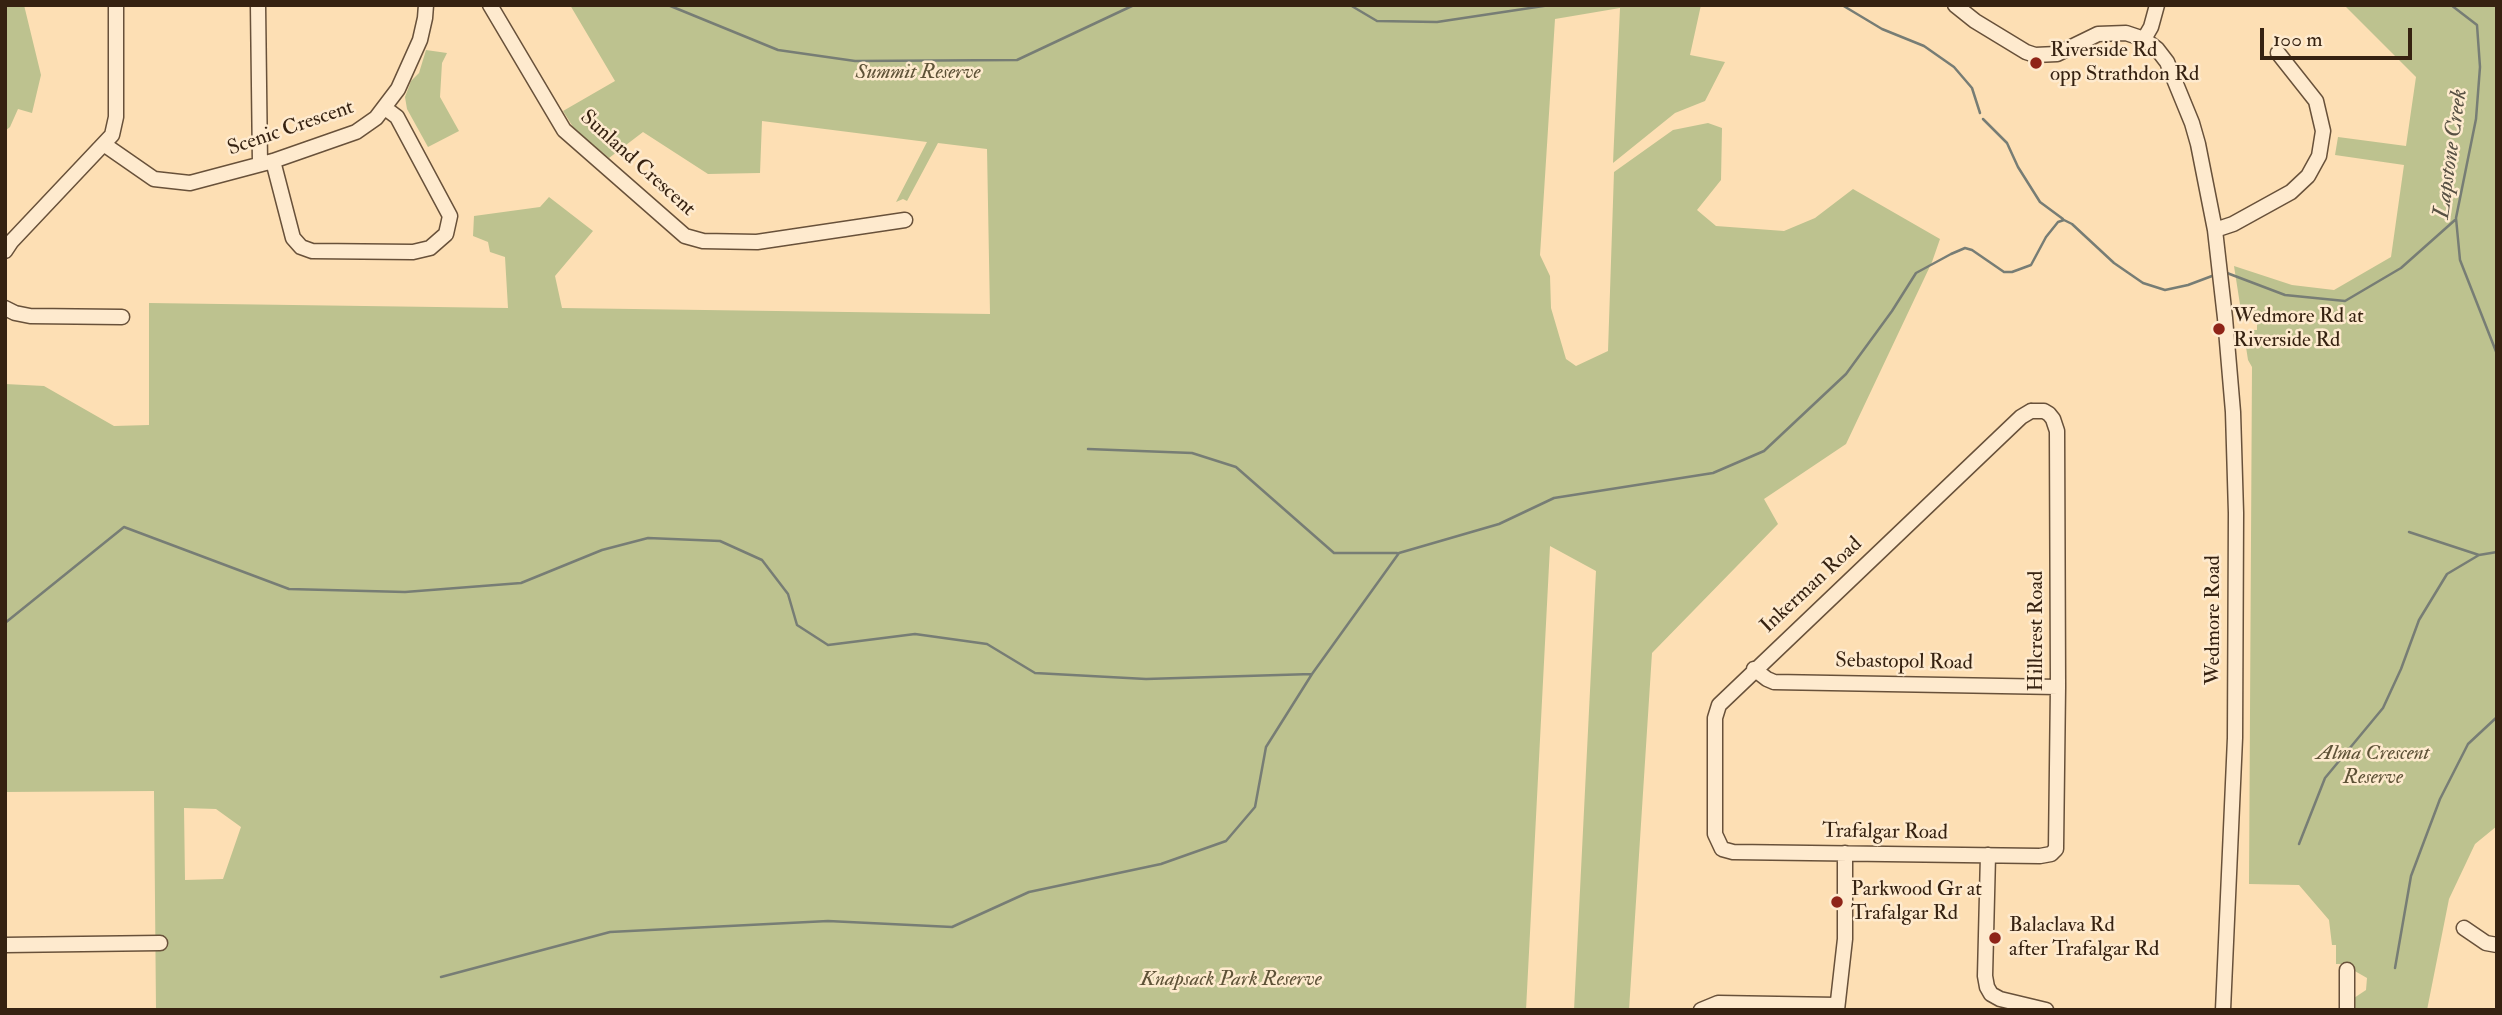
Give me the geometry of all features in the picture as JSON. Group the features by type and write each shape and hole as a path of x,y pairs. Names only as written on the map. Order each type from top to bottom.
{"street":[{"path":"5,251 112,135 116,117 116,5"},
{"path":"258,5 267,163 293,238 301,247 316,251 413,251 433,247 448,231 450,216 397,117 385,108"},
{"name":"Scenic Crescent","path":"105,145 146,176 167,183 199,182 267,163 356,132 376,118 398,89 420,40 426,5"},
{"name":"Sunland Crescent","path":"490,5 564,130 685,236 703,241 757,242 905,220"},
{"path":"1955,5 1975,22 2035,55 2057,54 2098,34 2126,33 2144,39 2151,27 2157,5"},
{"name":"Wedmore Road","path":"2144,39 2157,49 2167,62 2192,123 2215,230 2231,379 2236,513 2235,738 2223,1010"},
{"path":"2215,230 2233,225 2291,192 2308,176 2319,156 2323,131 2319,107 2306,86 2278,53"},
{"path":"5,307 15,313 30,316 122,317"},
{"name":"Inkerman Road","path":"1720,847 1715,834 1716,711 1726,697 2025,414 2044,411"},
{"name":"Hillcrest Road","path":"2044,411 2053,419 2057,431 2057,845 2051,854"},
{"name":"Sebastopol Road","path":"1754,669 1774,682 2058,687"},
{"name":"Trafalgar Road","path":"1720,847 1733,852 2051,854"},
{"path":"1701,1010 1718,1003 1837,1007 1845,939 1845,853"},
{"path":"1988,855 1987,987 1991,994 2000,999 2046,1010"},
{"path":"2464,928 2486,943 2497,945"},
{"path":"5,945 160,943"},
{"path":"2347,970 2347,1010"}],"green space":[{"path":"5,5 24,5 41,75 32,113 18,109 10,127 5,131"},
{"path":"570,5 1701,5 1690,55 1725,62 1705,101 1675,113 1613,163 1620,8 1555,19 1540,255 1550,276 1551,308 1566,359 1576,366 1608,351 1614,172 1673,130 1708,123 1722,128 1721,180 1697,210 1716,226 1784,231 1815,218 1853,189 1940,239 1932,262 1846,444 1764,499 1778,524 1652,653 1629,1010 1574,1010 1596,571 1550,546 1526,1010 156,1010 154,791 5,792 5,384 44,386 114,426 149,425 149,303 508,308 505,257 490,252 488,242 473,236 474,216 540,207 549,197 593,231 555,276 562,308 990,314 987,149 938,143 907,201 903,199 896,202 927,142 762,121 760,173 708,174 643,132 609,158 575,130 563,111 615,81","holes":["184,808 216,809 241,827 223,879 185,880"]},
{"name":"Alma Crescent Reserve","path":"2344,5 2497,5 2497,826 2475,844 2449,899 2427,1010 2354,1010 2354,998 2366,990 2367,978 2353,970 2353,964 2336,964 2336,945 2332,945 2329,920 2299,885 2249,884 2252,367 2246,347 2252,347 2252,330 2257,330 2257,313 2241,311 2234,266 2292,285 2334,290 2391,257 2404,165 2335,155 2338,137 2406,146 2416,77"},
{"path":"426,50 447,53 442,63 440,97 459,131 428,147 407,109 405,97 411,81 419,73"}],"waterway":[{"path":"668,5 778,50 855,61 1017,60 1134,5"},
{"path":"1350,5 1377,21 1437,22 1550,5"},
{"path":"1842,5 1882,29 1924,46 1954,67 1972,88 1980,113"},
{"name":"Lapstone Creek","path":"2451,5 2477,25 2480,67 2476,119 2456,218 2460,260 2497,354"},
{"path":"1983,119 2007,143 2018,167 2040,202 2063,219"},
{"path":"5,623 124,527 289,589 405,592 521,583 602,550 648,538 720,541 762,560 788,594 797,625 828,645 915,634 987,644 1035,673 1146,679 1312,674 1399,553 1499,524 1554,498 1713,473 1764,451 1846,374 1916,273 1951,254 1965,248 1972,250 2004,272 2012,272 2031,265 2046,237 2058,222 2064,220 2072,224 2114,263 2143,283 2165,290 2212,276"},
{"path":"2227,273 2285,295 2345,301 2401,268 2455,220"},
{"path":"1088,449 1192,453 1236,467 1334,553 1397,553"},
{"path":"2409,532 2479,555"},
{"path":"2299,844 2325,778 2383,708 2419,620 2447,574 2479,555 2497,552"},
{"path":"441,977 610,932 828,921 952,927 1029,892 1161,864 1226,841 1255,807 1266,747 1312,674"},
{"path":"2395,968 2411,876 2440,799 2468,744 2497,717"}],"place":[{"name":"Riverside Rd opp Strathdon Rd","path":"2036,63"},
{"name":"Wedmore Rd at Riverside Rd","path":"2219,329"},
{"name":"Parkwood Gr at Trafalgar Rd","path":"1837,902"},
{"name":"Balaclava Rd after Trafalgar Rd","path":"1995,938"}],"park label":[{"name":"Summit Reserve","path":"918,73"},
{"name":"Knapsack Park Reserve","path":"1231,980"}]}
